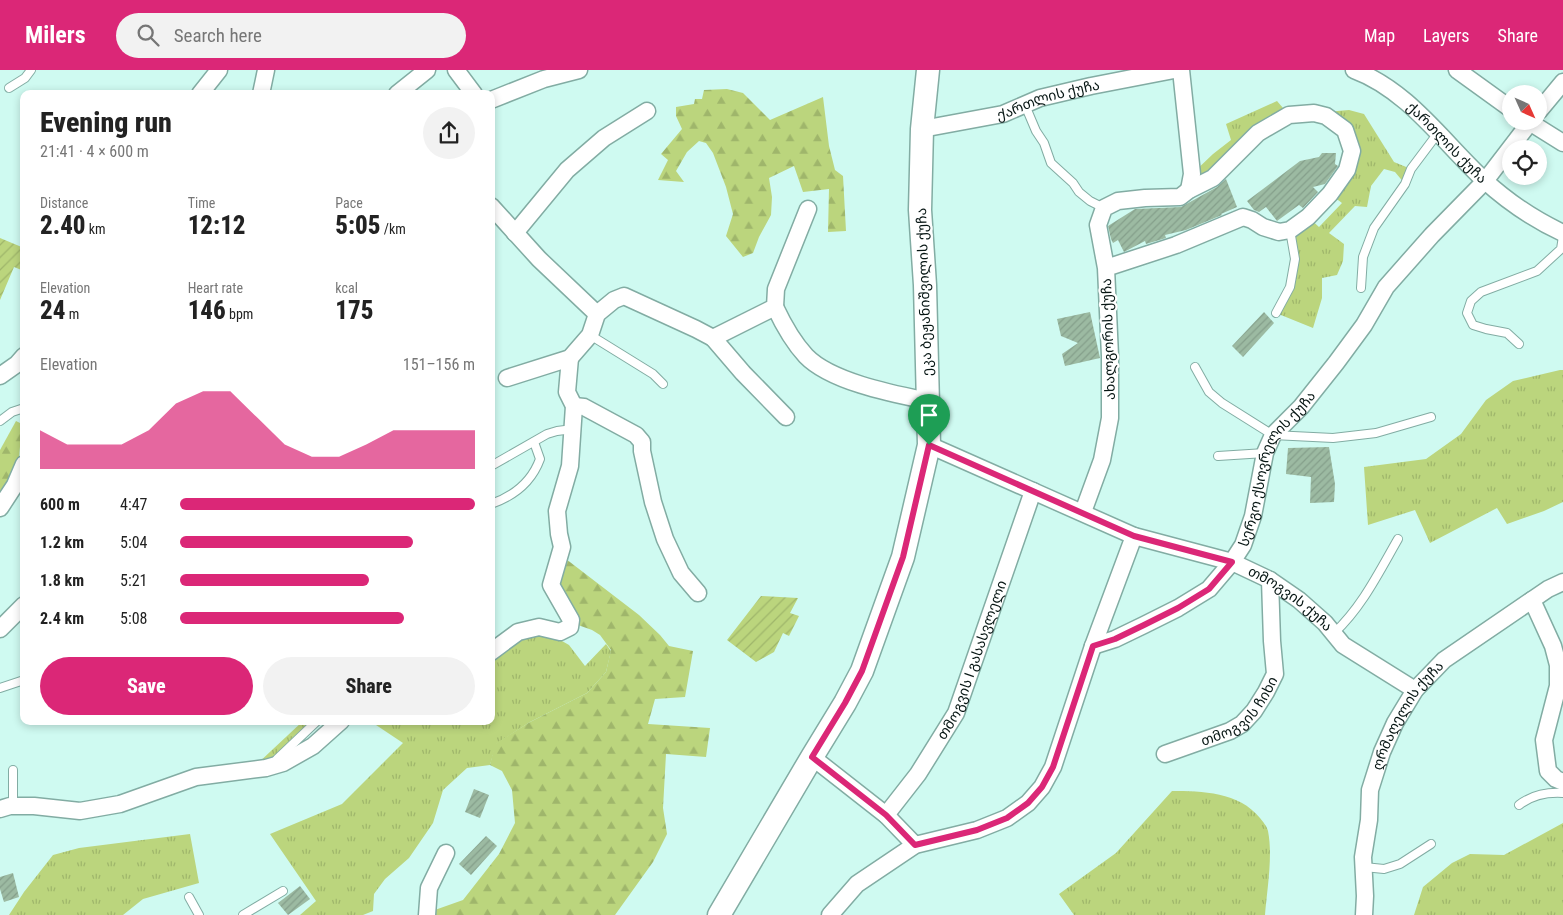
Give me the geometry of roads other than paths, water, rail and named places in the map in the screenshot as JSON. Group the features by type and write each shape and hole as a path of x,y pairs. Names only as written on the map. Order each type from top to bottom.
{"street":[{"path":"203,90 219,70"},
{"path":"262,90 266,70"},
{"path":"407,90 427,70"},
{"path":"456,70 471,90"},
{"path":"495,98 544,80 579,70"},
{"name":"ეკა ბეჟანიშვილის ქუჩა","path":"719,915 845,703 862,671 903,557 929,445 925,285 920,210 922,129 928,70"},
{"name":"ქართლის ქუჩა","path":"922,129 1003,114 1040,98 1174,70"},
{"path":"1181,70 1192,174 1189,190"},
{"name":"ქართლის ქუჩა","path":"1354,70 1371,76 1405,100 1485,181 1538,221 1563,234"},
{"path":"1456,70 1502,103"},
{"name":"სერგო ქსოვრელის ქუჩა","path":"1548,100 1563,82"},
{"path":"515,233 567,170 604,138 647,111"},
{"path":"1106,268 1098,225 1104,208 1118,201 1180,197 1189,190 1213,178 1258,133 1289,115 1314,113 1326,116 1345,130 1352,151 1347,170 1330,194 1308,217 1290,230"},
{"name":"სერგო ქსოვრელის ქუჩა","path":"1093,646 1115,639 1178,608 1209,589 1232,562 1243,545 1253,516 1265,453 1273,435 1301,407 1336,363 1364,326 1386,287 1432,235 1485,181 1524,130"},
{"path":"1546,130 1563,143"},
{"path":"808,209 776,289 774,307 784,326 806,357 828,372 891,394 928,401"},
{"path":"495,210 540,259 597,314"},
{"name":"ახალგორის ქუჩა","path":"1083,512 1102,460 1110,418 1110,356 1106,268 1176,245 1243,217 1263,227 1279,232 1290,230"},
{"path":"506,378 570,358 590,335 597,314 614,300 624,296 713,338 742,373 786,417"},
{"path":"713,338 774,307"},
{"path":"495,649 518,632 539,627 560,632 570,627 571,620 551,585 562,547 556,511 570,466 574,406 567,392 570,358"},
{"path":"0,376 20,361"},
{"path":"574,406 584,407 636,435 642,442 642,452 652,502 664,539 682,573 698,592"},
{"name":"თმოგვის ქუჩა","path":"929,445 1134,536 1232,562 1270,580 1299,600 1325,623 1343,645 1415,690"},
{"path":"0,508 20,473"},
{"name":"თმოგვის I გასასვლელი","path":"886,815 918,774 956,713 1033,491"},
{"path":"830,915 857,884 915,845 977,830 1007,818 1028,803 1042,787 1053,767 1093,646 1134,536"},
{"name":"თმოგვის ჩიხი","path":"1166,754 1230,731 1242,724 1254,711 1266,692 1275,674 1270,580"},
{"name":"ღრმაღელის ქუჩა","path":"1364,915 1363,857 1370,790 1385,745 1395,723 1415,690 1444,660 1548,589 1563,582"},
{"path":"1532,600 1553,646 1558,665 1558,686 1544,740 1548,771 1563,782"},
{"path":"0,629 20,609"},
{"path":"5,808 34,806 80,812 120,804 196,777 259,769 283,763 313,746 337,725"},
{"path":"812,757 886,815 915,845"},
{"path":"427,915 429,888 446,853"}],"lane":[{"path":"9,88 25,78 31,70"},
{"path":"1025,105 1036,131 1044,143 1051,163 1073,183 1079,192 1104,208"},
{"path":"1361,288 1363,257 1374,228 1438,133"},
{"path":"1276,313 1290,287 1294,259 1290,230"},
{"path":"1519,344 1507,333 1486,329 1473,324 1467,314 1471,301 1481,292 1537,271 1561,250 1563,234"},
{"path":"590,335 653,374 663,384"},
{"path":"1195,366 1209,392 1222,403 1273,435 1333,438 1376,433 1431,416"},
{"path":"0,421 12,412 20,409"},
{"path":"495,464 557,430 573,430"},
{"path":"495,502 520,488 536,471 540,459 534,442"},
{"path":"1218,456 1265,453"},
{"path":"1334,634 1362,601 1398,539"},
{"path":"0,688 20,681"},
{"path":"259,769 282,755 313,725"},
{"path":"5,808 13,800 14,770"},
{"path":"1519,805 1526,800 1548,793 1563,793"},
{"path":"1364,867 1384,869 1400,864 1431,844"},
{"path":"243,915 283,891"},
{"path":"189,897 199,915"}]}
